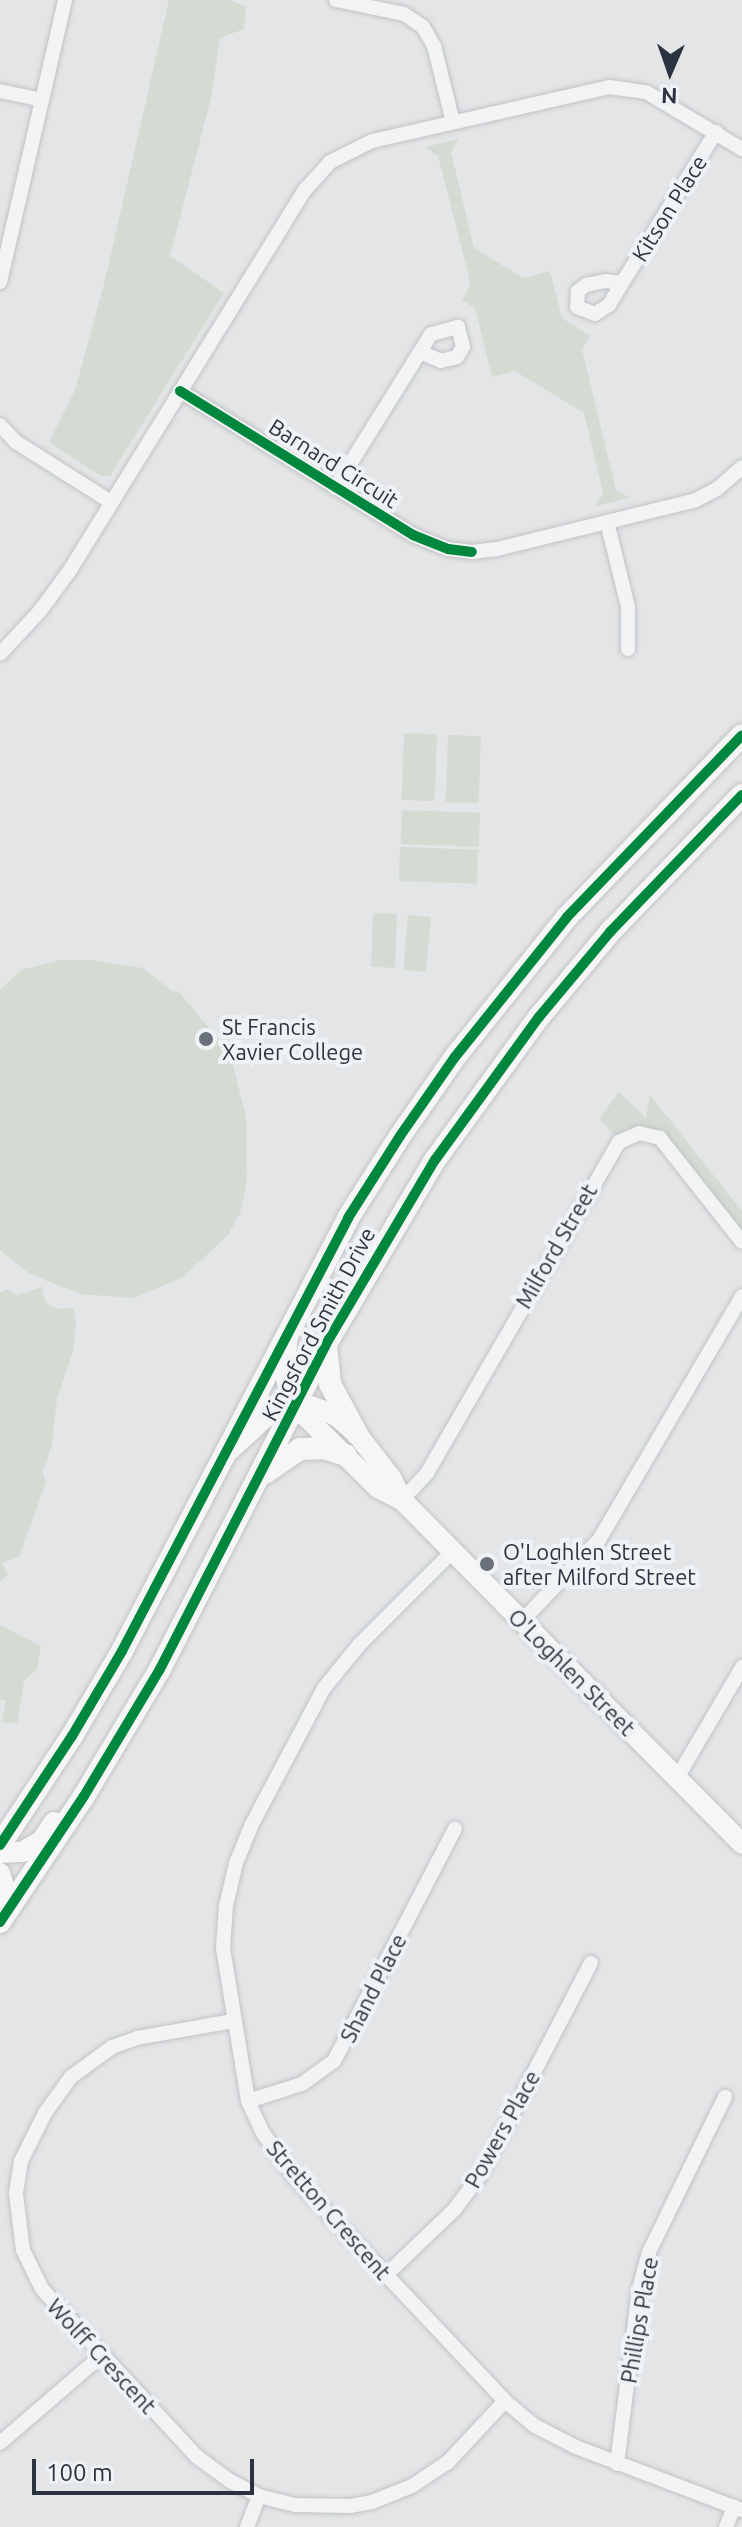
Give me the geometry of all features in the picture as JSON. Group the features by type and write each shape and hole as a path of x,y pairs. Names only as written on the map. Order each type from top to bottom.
{"main road":[{"name":"Kingsford Smith Drive","path":"0,1845 9,1822 122,1651 288,1329 348,1218 400,1136 455,1057 545,943 742,735"},
{"name":"Kingsford Smith Drive","path":"0,1922 84,1796 160,1669 326,1344 435,1160 556,996 742,795"},
{"path":"326,1344 330,1384 357,1434"},
{"path":"258,1479 300,1449 324,1448 346,1455"}],"street":[{"path":"0,282 65,0"},
{"path":"336,0 404,14 423,27 434,46 453,122"},
{"path":"0,654 40,611 305,190 321,170 350,149 609,87 646,92 742,149"},
{"path":"0,91 42,100"},
{"name":"Kitson Place","path":"622,283 716,132"},
{"path":"335,488 420,352"},
{"name":"Barnard Circuit","path":"180,391 413,535 448,549 472,552 497,549 696,500 717,489 742,467"},
{"path":"0,425 16,442 111,502"},
{"path":"607,522 628,607 628,649"},
{"name":"Milford Street","path":"402,1500 427,1473 619,1142 639,1133 660,1138 742,1242"},
{"path":"522,1621 599,1540 742,1296"},
{"name":"O'Loghlen Street","path":"288,1329 285,1371 288,1391 296,1404 378,1488 402,1500 742,1844"},
{"path":"224,1455 276,1408 296,1404"},
{"name":"O'Loghlen Street","path":"296,1404 335,1415 357,1434 392,1479 402,1500"},
{"name":"Stretton Crescent","path":"453,1551 359,1645 324,1688 252,1824 236,1863 224,1927 225,1969 248,2101 277,2156 505,2401 535,2426 617,2464 738,2509"},
{"path":"677,1778 742,1667"},
{"path":"0,1853 22,1852 41,1841 59,1814 84,1796"},
{"name":"Shand Place","path":"248,2101 302,2084 334,2061 455,1829"},
{"path":"0,1873 5,1889 0,1906"},
{"name":"Powers Place","path":"386,2275 454,2210 481,2174 591,1963"},
{"name":"Wolff Crescent","path":"233,2021 137,2038 112,2047 71,2077 30,2136 16,2194 23,2250 49,2299 196,2456 230,2481 259,2496 323,2508 372,2502 393,2495 448,2462 505,2401"},
{"name":"Phillips Place","path":"617,2464 639,2289 649,2252 725,2097"},
{"path":"0,2443 101,2356"},
{"path":"247,2527 259,2496"},
{"path":"726,2527 738,2509"}],"shaded area":[{"path":"169,0 230,0 246,7 244,29 220,38 211,98 170,256 224,293 110,476 101,476 49,442 75,390 105,280"},
{"path":"459,139 451,152 474,248 523,278 550,271 562,318 590,336 582,349 616,490 630,498 595,506 603,493 584,413 515,371 492,377 475,308 462,300 470,286 468,273 438,156 425,147"},
{"path":"404,733 437,734 435,801 402,800"},
{"path":"448,735 481,736 479,803 446,802"},
{"path":"402,810 480,813 479,847 401,844"},
{"path":"400,847 478,850 477,884 399,881"},
{"path":"373,913 397,914 395,968 371,967"},
{"path":"408,915 431,917 426,972 403,970"},
{"path":"61,960 90,960 143,968 173,992 178,991 230,1053 246,1117 247,1181 240,1213 228,1235 183,1277 134,1298 80,1294 30,1274 0,1250 0,990 21,970"},
{"path":"619,1092 646,1118 650,1095 742,1211 742,1250 673,1150 648,1130 626,1128 615,1136 599,1119"},
{"path":"42,1287 45,1302 56,1309 73,1307 76,1321 73,1351 57,1399 52,1444 43,1472 46,1482 19,1557 2,1563 8,1575 0,1581 0,1293 8,1289 17,1295"},
{"path":"0,1625 41,1646 37,1669 24,1681 17,1723 2,1722 6,1700 0,1699"}],"cycle path":[{"path":"180,391 413,535 448,549 472,552"},
{"path":"0,1845 72,1736 122,1651 348,1218 400,1136 455,1057 567,917 742,735"},
{"path":"0,1922 84,1796 160,1669 326,1344 435,1160 539,1017 610,932 742,795"}],"place":[{"name":"St Francis Xavier College","path":"206,1039"},
{"name":"O'Loghlen Street after Milford Street","path":"487,1564"}]}
